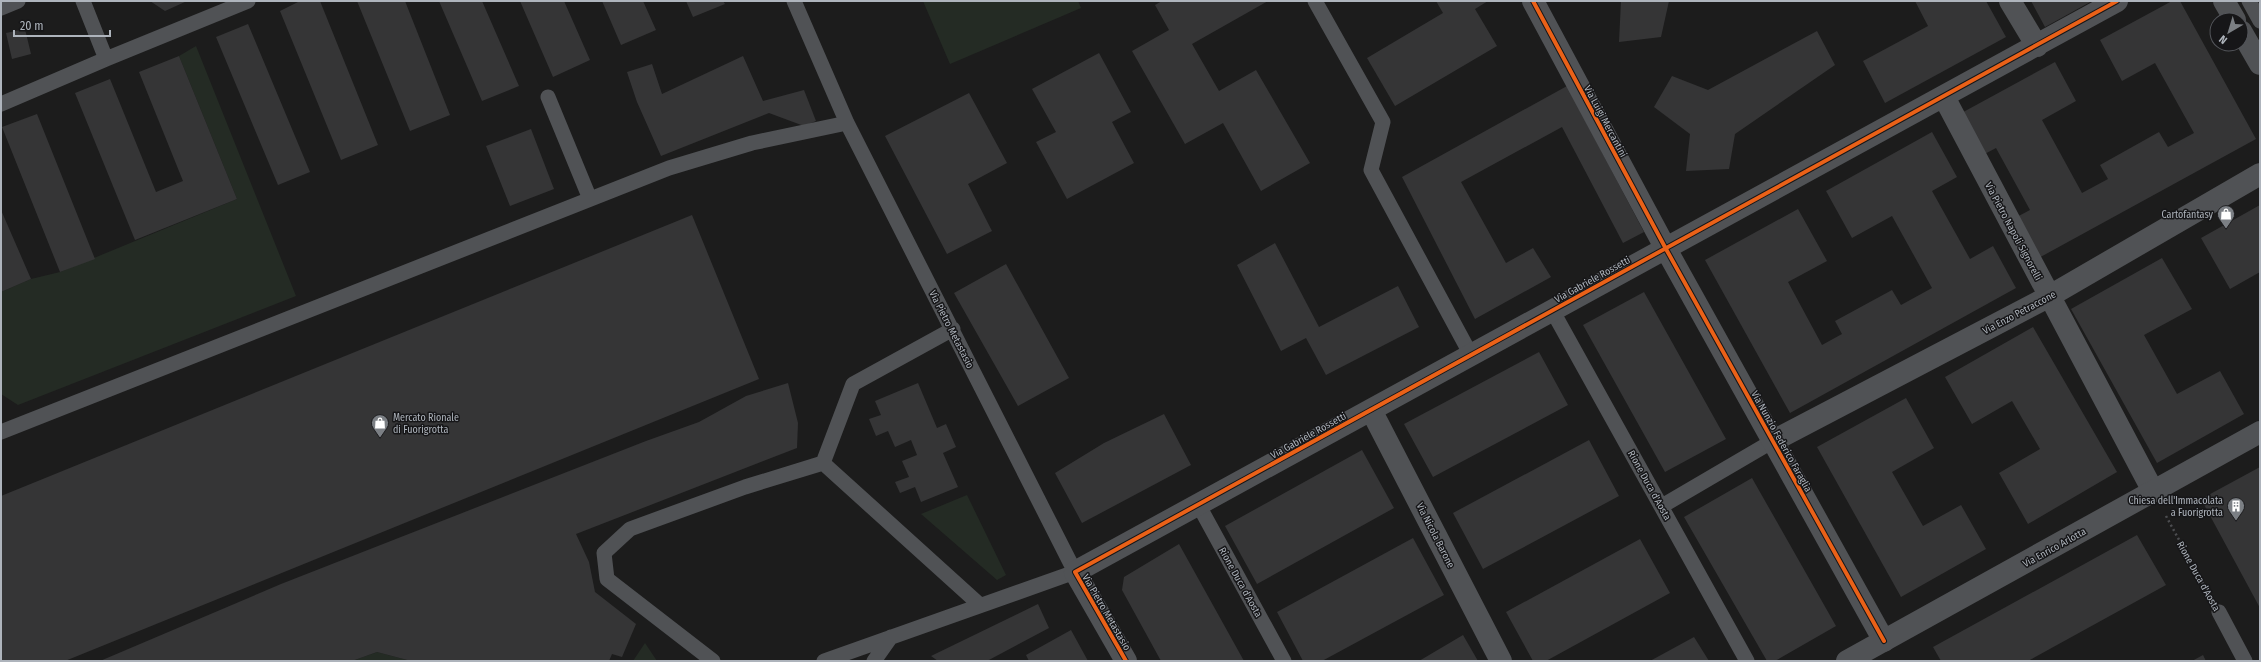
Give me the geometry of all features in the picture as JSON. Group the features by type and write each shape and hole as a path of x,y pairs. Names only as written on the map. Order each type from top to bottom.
{"street":[{"name":"Via Luigi Mercantini","path":"1533,1 1666,249"},
{"path":"2010,1 2037,46"},
{"name":"Via Gabriele Rossetti","path":"1075,572 2118,1"},
{"path":"2224,1 2230,12"},
{"path":"2249,45 2260,64"},
{"name":"Via Pietro Napoli Signorelli","path":"1944,97 2048,297 2153,492"},
{"name":"Via Enzo Petraccone","path":"1773,441 2048,297 2260,174"},
{"name":"Via Nunzio Federico Faraglia","path":"1666,249 1884,641"},
{"name":"Via Nicola Barone","path":"1371,410 1501,661"},
{"name":"Via Enrico Arlotta","path":"1847,661 2260,432"},
{"name":"Via Pietro Metastasio","path":"1075,572 1126,661"}],"lane":[{"path":"1,8 18,1"},
{"path":"83,1 106,58"},
{"path":"1,104 106,58 248,1"},
{"name":"Via Pietro Metastasio","path":"794,1 847,123 953,329 1075,572"},
{"path":"1315,1 1383,122 1371,170 1471,355"},
{"path":"2249,1 2260,21"},
{"path":"548,97 590,199"},
{"path":"1,432 676,165 752,143 847,123"},
{"name":"Rione Duca d'Aosta","path":"1552,310 1662,506 1746,661"},
{"path":"823,463 853,384 953,329"},
{"path":"1662,506 1773,441"},
{"path":"823,463 980,605"},
{"path":"713,661 607,579 604,553 630,529 745,486 823,463"},
{"name":"Rione Duca d'Aosta","path":"1198,504 1284,661"},
{"path":"824,661 1075,572"},
{"name":"Rione Duca d'Aosta","path":"2219,612 2245,661"},
{"path":"874,661 891,637"}],"shaded area":[{"path":"923,1 1078,1 1081,8 950,64"},
{"path":"196,46 296,296 18,405 1,394 1,292 31,279 60,272 237,199 179,56"},
{"path":"967,495 1006,575 997,580 921,514"},
{"path":"645,643 657,661 633,661"},
{"path":"377,652 411,661 352,661"}],"building":[{"path":"150,1 187,1 165,11"},
{"path":"300,1 320,1 378,145 341,160 280,11"},
{"path":"357,1 405,1 450,115 410,131"},
{"path":"439,1 482,1 519,86 482,101"},
{"path":"520,1 564,1 590,60 553,77"},
{"path":"602,1 643,1 656,30 621,45"},
{"path":"686,1 723,1 725,4 693,17"},
{"path":"1162,1 1268,1 1192,44 1219,91 1256,70 1310,163 1261,191 1223,123 1185,144 1132,51 1169,30 1155,5"},
{"path":"1436,1 1488,1 1475,9 1497,46 1395,106 1367,58 1443,13"},
{"path":"1621,1 1669,1 1661,37 1619,42"},
{"path":"1915,1 1986,1 2006,37 1885,103 1863,61 1928,26"},
{"path":"2031,1 2092,1 2045,27"},
{"path":"2172,1 2180,1 2256,139 2035,260 2013,219 2030,210 1996,148 1979,157 1956,116 2055,62 2076,101 2042,120 2082,193 2108,179 2100,165 2159,132 2168,147 2194,133 2155,63 2122,81 2100,40"},
{"path":"248,24 310,172 278,185 216,37"},
{"path":"25,29 31,54 12,59 6,33"},
{"path":"1817,31 1835,65 1735,134 1729,169 1686,171 1690,134 1654,107 1672,76 1708,90"},
{"path":"1099,53 1131,112 1112,122 1134,163 1067,199 1036,142 1056,132 1032,89"},
{"path":"179,56 237,199 135,240 75,93 110,79 156,192 183,181 139,72"},
{"path":"743,56 763,101 804,90 816,121 804,126 769,113 661,156 637,102 627,72 652,64 662,94"},
{"path":"1567,86 1644,232 1623,243 1562,127 1461,182 1506,263 1533,248 1551,277 1475,319 1402,177"},
{"path":"969,93 1007,163 968,184 992,231 947,254 885,136"},
{"path":"37,114 95,259 60,272 2,127"},
{"path":"531,129 554,189 510,206 486,146"},
{"path":"1932,132 1957,177 1932,191 1970,259 1993,246 2016,288 1790,413 1705,260 1798,209 1827,261 1788,282 1822,345 1842,334 1835,321 1892,290 1901,305 1932,288 1892,216 1852,238 1826,191"},
{"path":"2260,205 2260,272 2230,289 2201,238"},
{"path":"1,210 31,279 1,292"},
{"name":"Mercato Rionale di Fuorigrotta","path":"692,215 759,379 65,661 1,661 1,496"},
{"path":"1275,243 1319,327 1398,286 1419,327 1326,375 1306,338 1281,351 1237,265"},
{"path":"2162,258 2192,309 2144,335 2177,394 2220,371 2244,414 2157,463 2071,309"},
{"path":"1006,264 1069,378 1018,406 954,293"},
{"path":"1644,292 1726,439 1665,472 1583,325"},
{"path":"2033,327 2117,472 2028,524 1999,473 2040,449 2012,401 1972,424 1945,377"},
{"path":"1539,352 1568,405 1433,477 1404,424"},
{"path":"788,383 798,423 797,448 576,534 589,562 595,592 636,624 622,657 612,654 609,661 411,661 377,652 352,661 100,661 281,584 646,441 699,422 746,396"},
{"path":"918,383 937,428 946,424 956,447 943,453 958,487 921,502 915,487 900,493 895,482 909,477 902,461 917,455 911,440 895,447 888,431 876,436 869,419 881,415 875,401"},
{"path":"1906,398 1934,448 1892,472 1923,526 1961,505 1986,549 1901,597 1817,447"},
{"path":"1164,414 1191,465 1082,523 1055,473 1104,443"},
{"path":"1589,440 1619,496 1483,569 1453,513"},
{"path":"1362,450 1394,508 1257,584 1225,526"},
{"name":"Chiesa dell'Immacolata a Fuorigrotta","path":"2260,467 2260,608 2201,499"},
{"path":"1752,478 1836,626 1775,661 1767,661 1684,517"},
{"path":"2137,535 2166,585 2028,661 1941,661 1933,647"},
{"path":"1413,538 1444,595 1322,661 1303,661 1277,612"},
{"path":"1640,539 1670,593 1546,661 1533,661 1506,612"},
{"path":"1179,544 1244,661 1161,661 1122,590 1124,577"},
{"path":"1038,604 1049,628 987,661 938,661 931,656"},
{"path":"1071,630 1088,661 1029,661 1026,655"},
{"path":"1463,635 1478,661 1419,661"},
{"path":"1694,637 1709,661 1650,661"},
{"path":"2203,655 2206,661 2192,661"}],"cycle path":[{"path":"1533,1 1666,249 1884,641"},
{"path":"1126,661 1075,572 2117,1"}],"place":[{"name":"Cartofantasy","path":"2226,229"},
{"name":"Mercato Rionale di Fuorigrotta","path":"380,438"},
{"name":"Chiesa dell'Immacolata a Fuorigrotta","path":"2236,521"}]}
